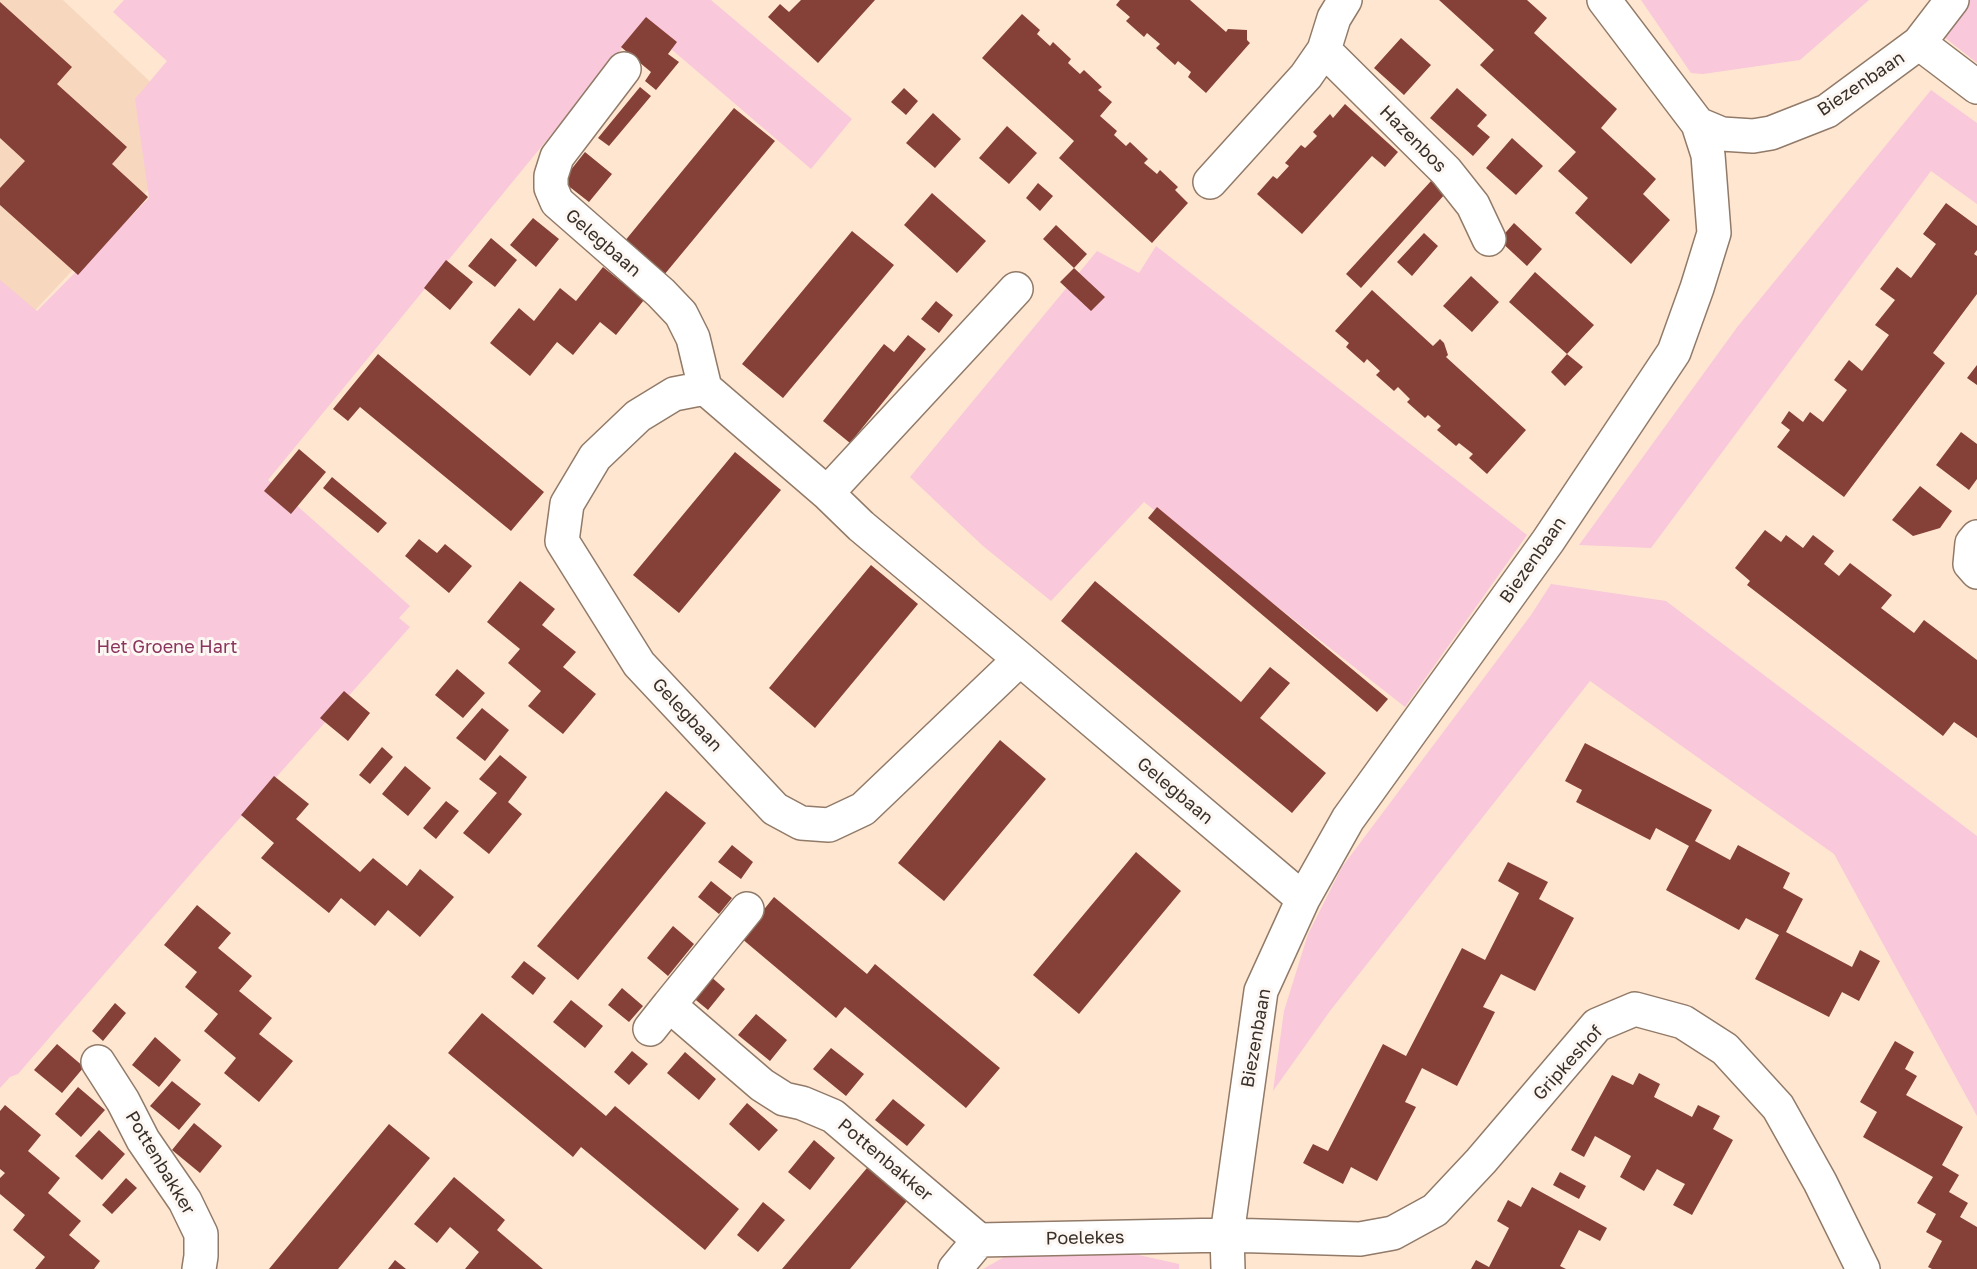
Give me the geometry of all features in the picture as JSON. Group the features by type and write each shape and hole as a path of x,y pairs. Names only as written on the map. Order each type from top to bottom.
{"street":[{"path":"1209,182 1306,76 1324,50 1334,18 1345,0"},
{"path":"1604,0 1698,124"},
{"name":"Biezenbaan","path":"1698,124 1722,134 1753,136 1771,133 1827,111 1919,44 1952,0"},
{"path":"1919,44 1977,87"},
{"name":"Hazenbos","path":"1324,50 1446,171 1473,205 1489,239"},
{"name":"Gelegbaan","path":"624,69 557,157 551,176 551,188 557,202 661,292 681,314 693,338 705,388 827,493 861,526 1303,899"},
{"name":"Biezenbaan","path":"1228,1269 1227,1235 1261,991 1303,899 1348,819 1548,541 1674,352 1714,233 1708,155 1698,124"},
{"path":"1712,186 1724,164 1737,148 1753,136"},
{"path":"827,493 1016,290"},
{"name":"Gelegbaan","path":"705,388 674,394 638,416 595,457 567,504 562,541 639,664 775,809 801,823 829,825 863,809 1020,659"},
{"path":"1977,537 1972,543 1970,564 1977,572"},
{"name":"Pottenbakker","path":"747,909 659,1017 784,1099 802,1103 833,1116 980,1240"},
{"name":"Gripkeshof","path":"1227,1235 1360,1239 1393,1233 1435,1210 1481,1161 1597,1025 1635,1009 1683,1022 1725,1049 1778,1107 1820,1182 1863,1269"},
{"name":"Pottenbakker","path":"98,1062 123,1101 143,1140 185,1201 201,1234 199,1269"},
{"name":"Poelekes","path":"980,1240 1227,1235"},
{"path":"955,1269 980,1240"}],"shaded area":[{"path":"0,0 63,0 206,134 137,201 0,348"}],"green space":[{"name":"Het Groene Hart","path":"124,0 711,0 852,119 811,169 642,24 268,480 410,606 399,618 410,627 206,856 18,1074 10,1077 0,1088 0,280 37,311 149,198 135,99 167,61 113,12"},
{"path":"1641,0 1869,0 1800,60 1703,74 1691,73"},
{"path":"1967,0 1977,0 1977,63 1944,37"},
{"path":"1931,90 1977,123 1977,204 1931,171 1651,548 1579,545 1738,326"},
{"path":"1156,246 1527,535 1405,707 1144,502 1051,601 983,546 910,477 1097,251 1139,273"},
{"path":"1551,584 1666,601 1977,836 1977,1116 1834,854 1590,681 1330,1011 1273,1091 1284,1011 1308,934 1342,867 1531,615"},
{"path":"1080,1242 1179,1264 1179,1269 983,1269 1015,1251"}],"building":[{"path":"801,0 875,0 818,63 768,17 780,4 789,12"},
{"path":"1120,0 1190,0 1226,32 1228,29 1247,30 1247,40 1250,43 1206,93 1188,77 1191,72 1178,61 1175,65 1156,48 1160,44 1147,33 1144,37 1126,21 1130,17 1116,5"},
{"path":"1439,0 1527,0 1547,18 1534,33 1617,109 1601,128 1656,179 1643,194 1670,220 1631,264 1575,213 1588,198 1558,171 1576,152 1480,65 1494,50"},
{"path":"0,2 72,67 57,84 127,147 112,164 148,197 78,275 0,205 0,188 25,161 0,138"},
{"path":"1022,14 1040,30 1037,34 1050,46 1053,42 1071,59 1068,63 1080,74 1084,70 1102,87 1098,90 1112,102 1100,116 1117,131 1114,135 1126,146 1130,142 1148,159 1144,163 1157,174 1160,170 1178,187 1175,190 1188,203 1152,243 1059,158 1074,141 982,58"},
{"path":"646,17 677,42 668,54 679,62 656,90 645,81 651,72 621,47"},
{"path":"1401,38 1431,65 1404,95 1374,68"},
{"path":"640,87 651,96 609,146 598,138"},
{"path":"904,88 918,101 906,115 891,102"},
{"path":"1457,88 1487,115 1477,126 1490,137 1473,156 1430,118"},
{"path":"1345,104 1398,152 1385,167 1372,156 1302,234 1257,194 1273,176 1277,179 1289,166 1285,163 1301,145 1305,148 1317,136 1313,132 1330,114 1333,118"},
{"path":"734,108 775,141 664,275 624,242"},
{"path":"933,113 961,139 935,168 906,143"},
{"path":"1007,126 1037,153 1009,184 979,158"},
{"path":"1512,138 1543,166 1516,195 1486,168"},
{"path":"585,152 612,174 589,202 562,181"},
{"path":"1431,181 1445,194 1361,288 1346,274"},
{"path":"1038,183 1053,196 1040,211 1026,198"},
{"path":"932,193 986,241 957,273 904,225"},
{"path":"1946,203 1977,226 1977,250 1974,254 1977,256 1977,294 1933,353 1945,363 1844,497 1777,447 1790,430 1781,423 1789,411 1803,422 1810,412 1823,422 1847,390 1834,380 1849,360 1862,371 1889,335 1875,325 1895,300 1880,289 1897,267 1911,278 1936,244 1923,234"},
{"path":"533,218 559,239 536,267 510,245"},
{"path":"1514,223 1542,249 1527,266 1499,240"},
{"path":"1056,225 1087,254 1074,268 1043,239"},
{"path":"852,231 894,265 783,398 742,364"},
{"path":"1424,233 1438,246 1412,276 1397,262"},
{"path":"491,238 517,260 495,287 468,266"},
{"path":"446,260 473,282 450,310 424,288"},
{"path":"603,267 644,300 616,335 600,322 573,355 557,342 530,376 490,343 519,308 534,321 560,288 576,301"},
{"path":"1074,268 1105,297 1091,311 1060,282"},
{"path":"1535,272 1594,325 1567,354 1509,302"},
{"path":"1471,276 1499,302 1472,332 1443,306"},
{"path":"1372,290 1433,346 1440,339 1448,355 1446,357 1526,430 1487,474 1469,458 1473,454 1459,443 1456,446 1437,430 1441,426 1428,415 1425,418 1407,402 1410,399 1398,387 1394,391 1376,375 1380,371 1367,359 1364,363 1346,347 1349,343 1335,331"},
{"path":"936,301 953,315 939,333 921,319"},
{"path":"908,335 926,349 850,443 823,421 884,344 894,352"},
{"path":"378,354 544,492 511,531 360,407 348,421 333,409"},
{"path":"1567,354 1583,367 1565,386 1551,372"},
{"path":"1977,365 1977,385 1967,378"},
{"path":"1961,432 1977,444 1977,479 1969,490 1936,465"},
{"path":"299,449 326,472 291,514 264,491"},
{"path":"735,452 781,490 679,613 633,575"},
{"path":"332,477 387,523 378,533 323,488"},
{"path":"1920,486 1952,511 1940,528 1913,536 1892,520"},
{"path":"1157,507 1388,699 1377,712 1148,518"},
{"path":"1765,530 1781,542 1786,535 1803,548 1813,535 1834,551 1824,564 1839,576 1850,563 1892,595 1881,608 1914,633 1924,620 1977,660 1977,738 1954,722 1943,736 1747,585 1750,581 1735,568"},
{"path":"419,539 437,553 445,544 472,566 449,593 405,556"},
{"path":"871,565 918,604 815,728 769,688"},
{"path":"520,581 555,609 542,625 576,652 563,667 596,694 563,734 528,706 541,691 508,663 520,649 487,622"},
{"path":"1095,581 1241,702 1270,667 1290,683 1260,718 1326,773 1292,813 1061,621"},
{"path":"457,669 485,693 463,718 435,695"},
{"path":"344,691 370,713 348,741 320,718"},
{"path":"482,708 509,730 485,761 456,738"},
{"path":"1000,740 1046,779 944,901 898,863"},
{"path":"1585,743 1712,810 1695,841 1730,860 1738,845 1790,873 1783,888 1803,899 1786,932 1852,967 1860,950 1880,961 1859,1001 1842,992 1829,1017 1755,979 1779,935 1746,918 1739,930 1666,890 1689,846 1656,828 1650,840 1576,802 1582,790 1565,781"},
{"path":"382,747 393,757 370,784 359,775"},
{"path":"500,755 527,777 508,802 522,814 489,854 463,833 497,793 479,779"},
{"path":"405,766 431,788 408,816 382,794"},
{"path":"274,776 309,804 296,819 360,872 373,858 407,886 420,869 454,897 420,937 388,910 375,926 341,898 329,913 261,858 274,843 241,815"},
{"path":"666,791 706,823 578,980 537,946"},
{"path":"446,801 459,811 436,839 423,828"},
{"path":"732,845 753,862 741,879 718,862"},
{"path":"1136,852 1181,891 1079,1014 1033,975"},
{"path":"1508,862 1548,882 1539,899 1574,918 1535,991 1501,974 1483,1007 1495,1012 1457,1086 1422,1068 1405,1102 1416,1107 1377,1181 1351,1167 1343,1184 1303,1163 1313,1144 1328,1151 1383,1044 1406,1056 1462,948 1485,960 1519,893 1498,881"},
{"path":"711,881 732,898 719,914 698,897"},
{"path":"774,897 867,974 875,964 1000,1068 966,1108 845,1007 836,1018 741,938"},
{"path":"197,905 231,933 218,948 252,976 239,991 272,1018 259,1034 293,1061 259,1102 224,1073 236,1058 204,1031 218,1014 185,987 197,972 164,945"},
{"path":"673,926 694,944 668,976 647,958"},
{"path":"524,961 546,978 533,995 511,977"},
{"path":"709,975 725,989 708,1010 691,996"},
{"path":"622,988 643,1006 629,1022 608,1005"},
{"path":"571,1000 603,1026 585,1048 553,1022"},
{"path":"115,1003 126,1013 103,1041 92,1031"},
{"path":"482,1013 606,1116 615,1106 739,1209 705,1250 581,1147 573,1157 448,1053"},
{"path":"756,1014 787,1040 770,1061 738,1035"},
{"path":"155,1037 181,1060 159,1087 132,1065"},
{"path":"1895,1041 1914,1052 1905,1069 1917,1076 1906,1095 1963,1127 1942,1165 1959,1175 1949,1192 1968,1203 1960,1217 1977,1227 1977,1269 1932,1269 1928,1267 1942,1241 1926,1232 1936,1214 1917,1203 1933,1177 1863,1137 1877,1112 1860,1102"},
{"path":"57,1044 84,1067 62,1093 34,1070"},
{"path":"831,1048 864,1074 846,1096 813,1069"},
{"path":"632,1051 648,1064 629,1085 614,1072"},
{"path":"685,1052 716,1079 699,1100 667,1073"},
{"path":"1639,1073 1660,1084 1654,1097 1692,1117 1698,1105 1720,1116 1713,1129 1733,1140 1692,1215 1673,1205 1685,1184 1657,1169 1644,1191 1620,1177 1631,1156 1595,1136 1584,1157 1571,1150 1612,1075 1633,1085"},
{"path":"172,1081 201,1104 179,1130 150,1106"},
{"path":"78,1087 105,1110 81,1137 55,1114"},
{"path":"893,1099 925,1125 907,1146 875,1120"},
{"path":"747,1103 778,1130 759,1151 729,1124"},
{"path":"5,1105 41,1135 28,1151 60,1178 48,1193 81,1221 69,1235 100,1261 94,1269 35,1269 45,1257 13,1230 25,1215 0,1194 0,1178 5,1173 0,1169 0,1111"},
{"path":"194,1123 222,1146 200,1173 172,1150"},
{"path":"389,1124 430,1158 378,1221 338,1269 269,1269"},
{"path":"99,1130 125,1154 102,1180 75,1156"},
{"path":"814,1140 835,1158 810,1190 788,1172"},
{"path":"872,1162 912,1195 850,1269 782,1269"},
{"path":"1560,1172 1586,1186 1579,1199 1553,1185"},
{"path":"454,1177 505,1220 497,1230 543,1269 465,1269 479,1252 450,1227 437,1243 414,1224"},
{"path":"126,1178 137,1188 112,1214 102,1205"},
{"path":"1532,1187 1607,1228 1600,1241 1579,1230 1560,1266 1566,1269 1471,1269 1476,1260 1489,1267 1509,1228 1497,1221 1508,1200 1521,1207"},
{"path":"763,1202 785,1220 758,1252 737,1235"},
{"path":"395,1260 406,1269 388,1269"}]}
